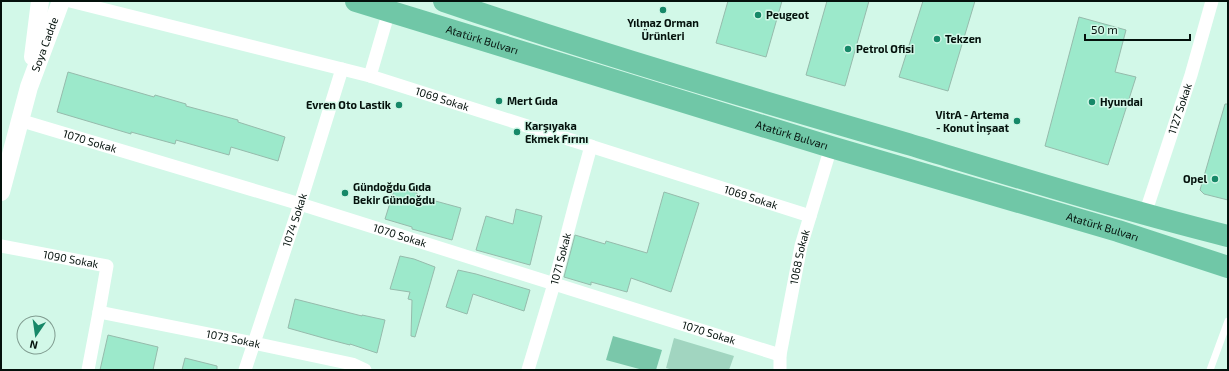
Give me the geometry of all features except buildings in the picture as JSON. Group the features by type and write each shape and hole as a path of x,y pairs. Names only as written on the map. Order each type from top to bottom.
{"highway":[{"name":"Atatürk Bulvarı","path":"356,1 831,147 1118,231 1228,267"},
{"name":"Atatürk Bulvarı","path":"444,1 527,29 783,108 1145,214 1228,236"}],"main road":[{"name":"Soya Cadde","path":"28,87 40,1"},
{"name":"Soya Cadde","path":"1,192 28,87 61,1"}],"street":[{"name":"1069 Sokak","path":"70,1 370,76 810,216"},
{"name":"1127 Sokak","path":"1145,214 1191,75 1212,1"},
{"path":"370,76 389,10"},
{"name":"1074 Sokak","path":"245,370 300,204 342,69"},
{"name":"1070 Sokak","path":"19,120 300,204 780,355"},
{"name":"1071 Sokak","path":"528,370 554,284 574,204 591,146"},
{"name":"1068 Sokak","path":"780,370 780,355 801,246 831,147"},
{"name":"1090 Sokak","path":"1,246 107,266 100,312 88,370"},
{"name":"1073 Sokak","path":"100,312 352,364 365,370"}],"lane":[{"path":"1210,370 1228,321"}],"shaded area":[{"path":"613,336 662,350 656,370 643,370 606,360"},
{"path":"674,338 734,356 729,370 673,370 666,368"}],"place":[{"name":"Yılmaz Orman Ürünleri","path":"663,10"},
{"name":"Peugeot","path":"758,15"},
{"name":"Tekzen","path":"937,39"},
{"name":"Petrol Ofisi","path":"848,49"},
{"name":"Mert Gıda","path":"499,101"},
{"name":"Hyundai","path":"1092,102"},
{"name":"Evren Oto Lastik","path":"399,105"},
{"name":"VitrA - Artema - Konut İnşaat","path":"1017,121"},
{"name":"Karşıyaka Ekmek Fırını","path":"517,132"},
{"name":"Opel","path":"1215,179"},
{"name":"Gündoğdu Gıda Bekir Gündoğdu","path":"345,193"}]}
